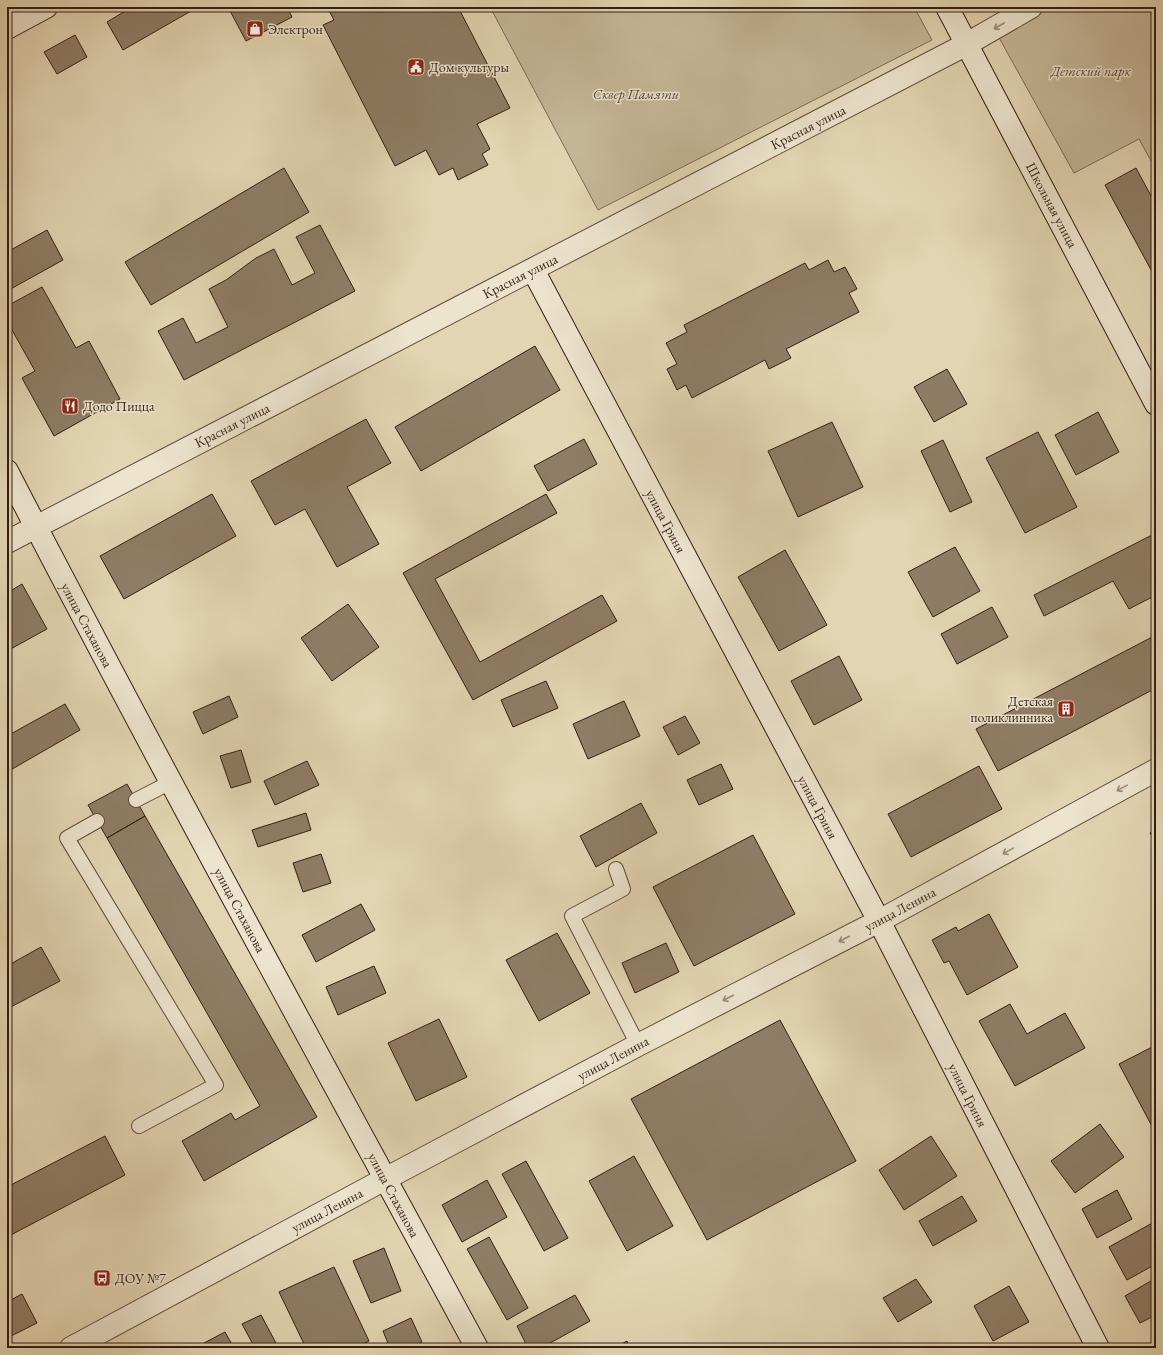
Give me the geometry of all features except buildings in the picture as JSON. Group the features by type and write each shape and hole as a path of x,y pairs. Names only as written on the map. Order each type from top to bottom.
{"street":[{"path":"7,28 46,7"},
{"name":"Школьная улица","path":"947,7 1156,404"},
{"name":"Красная улица","path":"7,542 967,44 1031,7"},
{"name":"улица Гриня","path":"533,270 879,921 1098,1348"},
{"name":"улица Стаханова","path":"7,471 171,782 477,1348"},
{"name":"улица Ленина","path":"70,1348 638,1045 879,921 1156,770"}],"lane":[{"path":"136,800 171,782"},
{"path":"97,821 67,838 216,1085 139,1126"},
{"path":"616,869 623,889 572,916 638,1045"}],"green space":[{"name":"Сквер Памяти","path":"490,7 914,7 932,40 598,210"},
{"name":"Детский парк","path":"1047,7 1156,7 1156,170 1139,139 1074,173 997,34"}],"place":[{"name":"Электрон","path":"255,29"},
{"name":"Дом культуры","path":"416,67"},
{"name":"Додо Пицца","path":"70,406"},
{"name":"Детская поликлинника","path":"1066,709"},
{"name":"ДОУ №7","path":"102,1278"}]}
